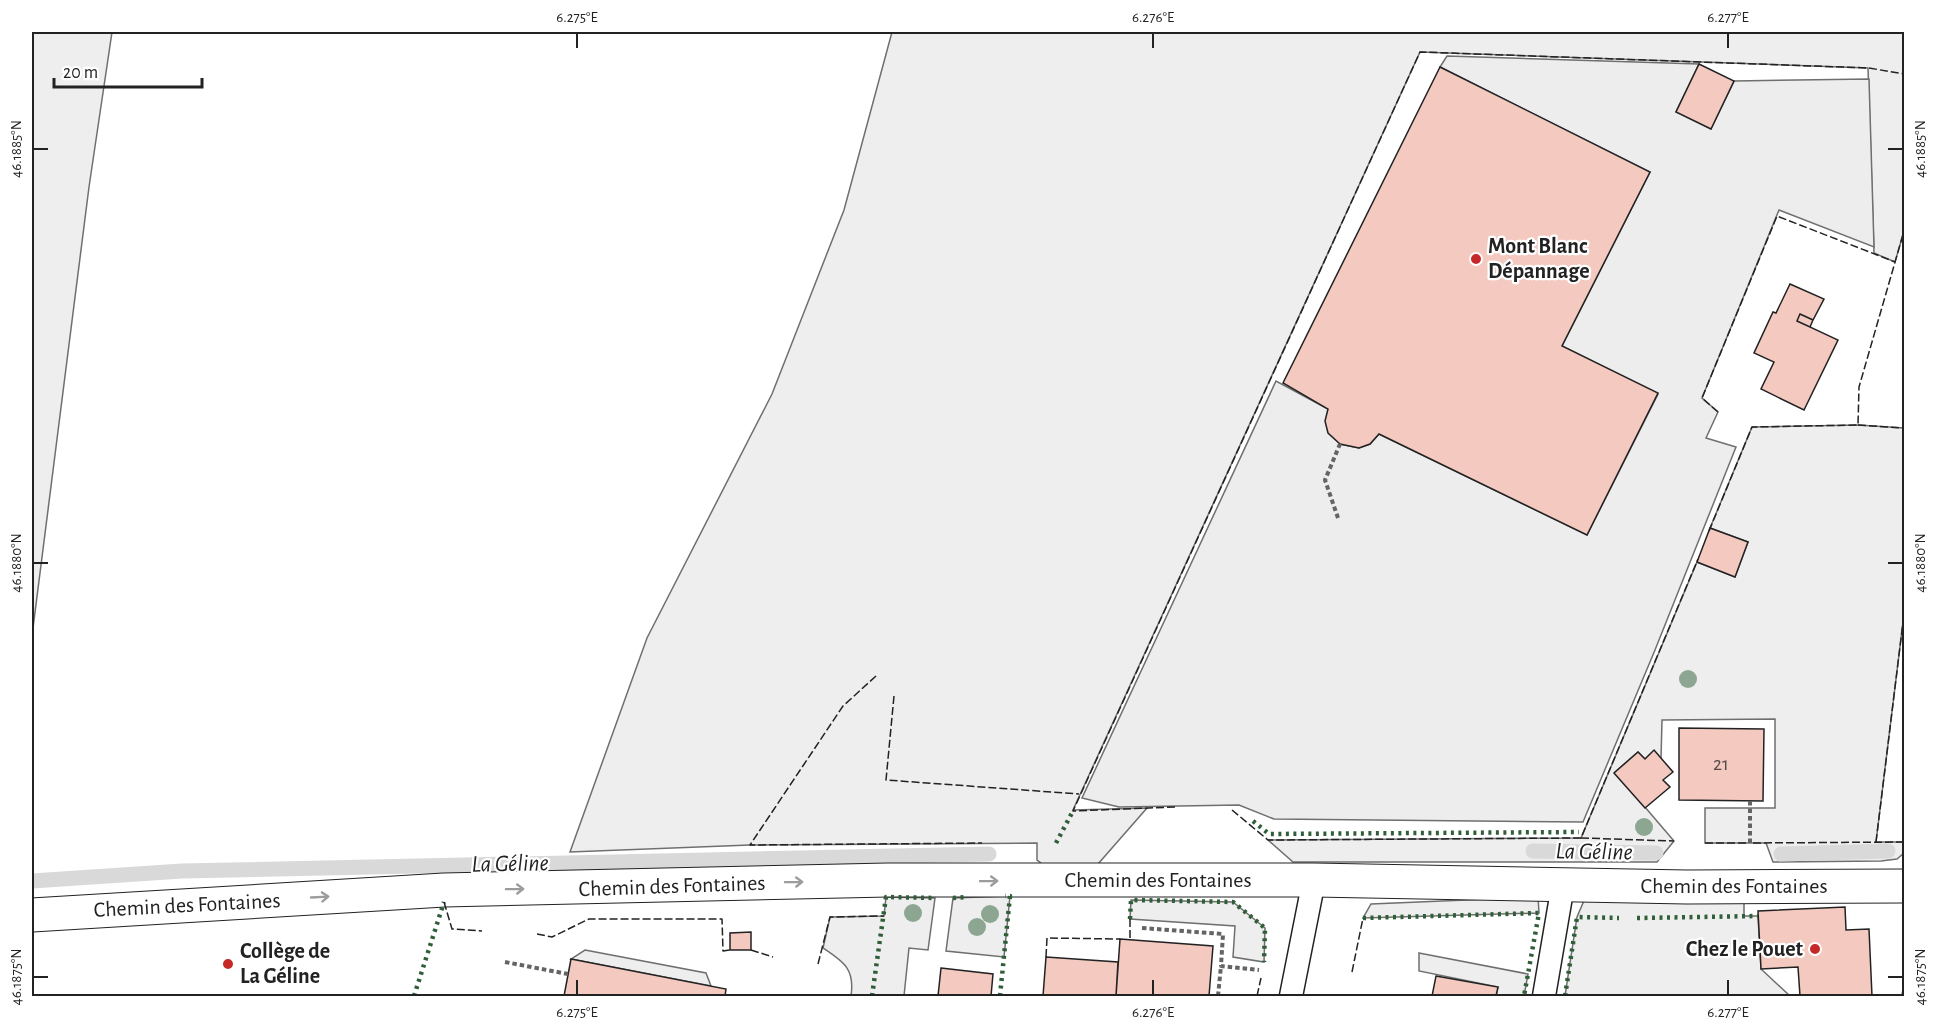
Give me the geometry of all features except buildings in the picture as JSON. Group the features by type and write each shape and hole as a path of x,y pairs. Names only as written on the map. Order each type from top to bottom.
{"street":[{"name":"Chemin des Fontaines","path":"32,915 444,890 888,880 1314,880 1687,887 1905,886"}],"lane":[{"path":"1293,987 1314,880"},
{"path":"1544,996 1563,885"}],"path":[{"path":"1338,518 1325,480 1340,444"},
{"path":"1142,928 1223,934 1218,996"},
{"path":"505,962 568,974"},
{"path":"1221,966 1262,971 1293,987"}],"shaded area":[{"path":"32,32 112,32 89,187 32,636"},
{"path":"892,32 1904,32 1904,231 1895,262 1874,253 1868,68 1420,52 1073,810 1147,808 1098,864 1045,866 1037,860 1037,843 750,845 570,852 647,638 772,394 844,210"},
{"path":"1447,56 1699,64 1676,112 1711,129 1734,81 1869,79 1874,247 1779,210 1702,398 1718,412 1706,438 1736,447 1583,822 1274,819 1239,805 1119,807 1082,798 1276,381 1328,409 1340,444 1359,448 1370,444 1379,434 1587,535 1658,394 1562,346 1650,172 1440,67"},
{"path":"1858,425 1904,428 1904,614 1876,842 1904,842 1904,853 1897,859 1773,862 1766,843 1705,843 1705,808 1775,808 1775,719 1662,720 1661,759 1654,751 1645,759 1638,752 1615,772 1674,841 1657,862 1293,862 1268,840 1581,838 1697,562 1735,577 1748,542 1710,528 1752,427"},
{"path":"1744,895 1744,916 1758,916 1761,969 1790,996 1565,996 1577,917 1586,896"},
{"path":"1010,896 1004,957 946,951 953,898"},
{"path":"886,897 935,898 928,950 909,948 904,996 851,996 851,979 846,967 823,948 830,917 884,916"},
{"path":"1538,897 1539,913 1363,918 1371,904"},
{"path":"1131,900 1233,902 1265,928 1264,962 1233,957 1235,926 1130,919"},
{"path":"585,950 706,973 711,986 571,959"},
{"path":"1419,953 1528,974 1524,996 1496,996 1498,987 1419,971"}],"waterway":[{"name":"La Géline","path":"1533,851 1656,853"},
{"name":"La Géline","path":"1781,854 1888,851"},
{"name":"La Géline","path":"32,881 182,871 989,854"}],"hedge":[{"path":"1056,843 1073,811"},
{"path":"1253,821 1269,834 1579,832"},
{"path":"1000,996 1010,896 1005,896"},
{"path":"872,996 886,897 935,898"},
{"path":"953,898 967,897"},
{"path":"1130,919 1131,900 1233,902 1265,928 1264,962"},
{"path":"414,996 444,902"},
{"path":"1363,918 1539,913 1524,996"},
{"path":"1637,918 1758,916"},
{"path":"1565,996 1577,917 1619,918"}],"fence":[{"path":"1175,807 1073,811 1420,52 1869,68 1904,74"},
{"path":"1718,412 1702,398 1777,216 1895,262"},
{"path":"1709,531 1752,427 1858,425 1859,387 1904,231"},
{"path":"1858,425 1904,428"},
{"path":"1232,810 1268,840 1581,838 1698,559"},
{"path":"1876,842 1904,614"},
{"path":"876,676 843,706 750,845 982,843"},
{"path":"894,696 886,780 1079,794"},
{"path":"1581,838 1674,841"},
{"path":"1753,843 1904,842"},
{"path":"1705,843 1747,843"},
{"path":"444,902 452,929 482,931"},
{"path":"818,964 830,917 884,916"},
{"path":"1352,972 1363,918"},
{"path":"537,934 552,937 589,919 722,919 723,951 730,950"},
{"path":"1130,919 1130,940"},
{"path":"1046,957 1047,938 1120,939"},
{"path":"751,950 773,957"},
{"path":"1257,996 1261,978"},
{"path":"1902,996 1904,982"}],"place":[{"name":"Mont Blanc Dépannage","path":"1476,259"},
{"name":"Chez le Pouet","path":"1815,949"},
{"name":"Collège de La Géline","path":"228,964"}]}
